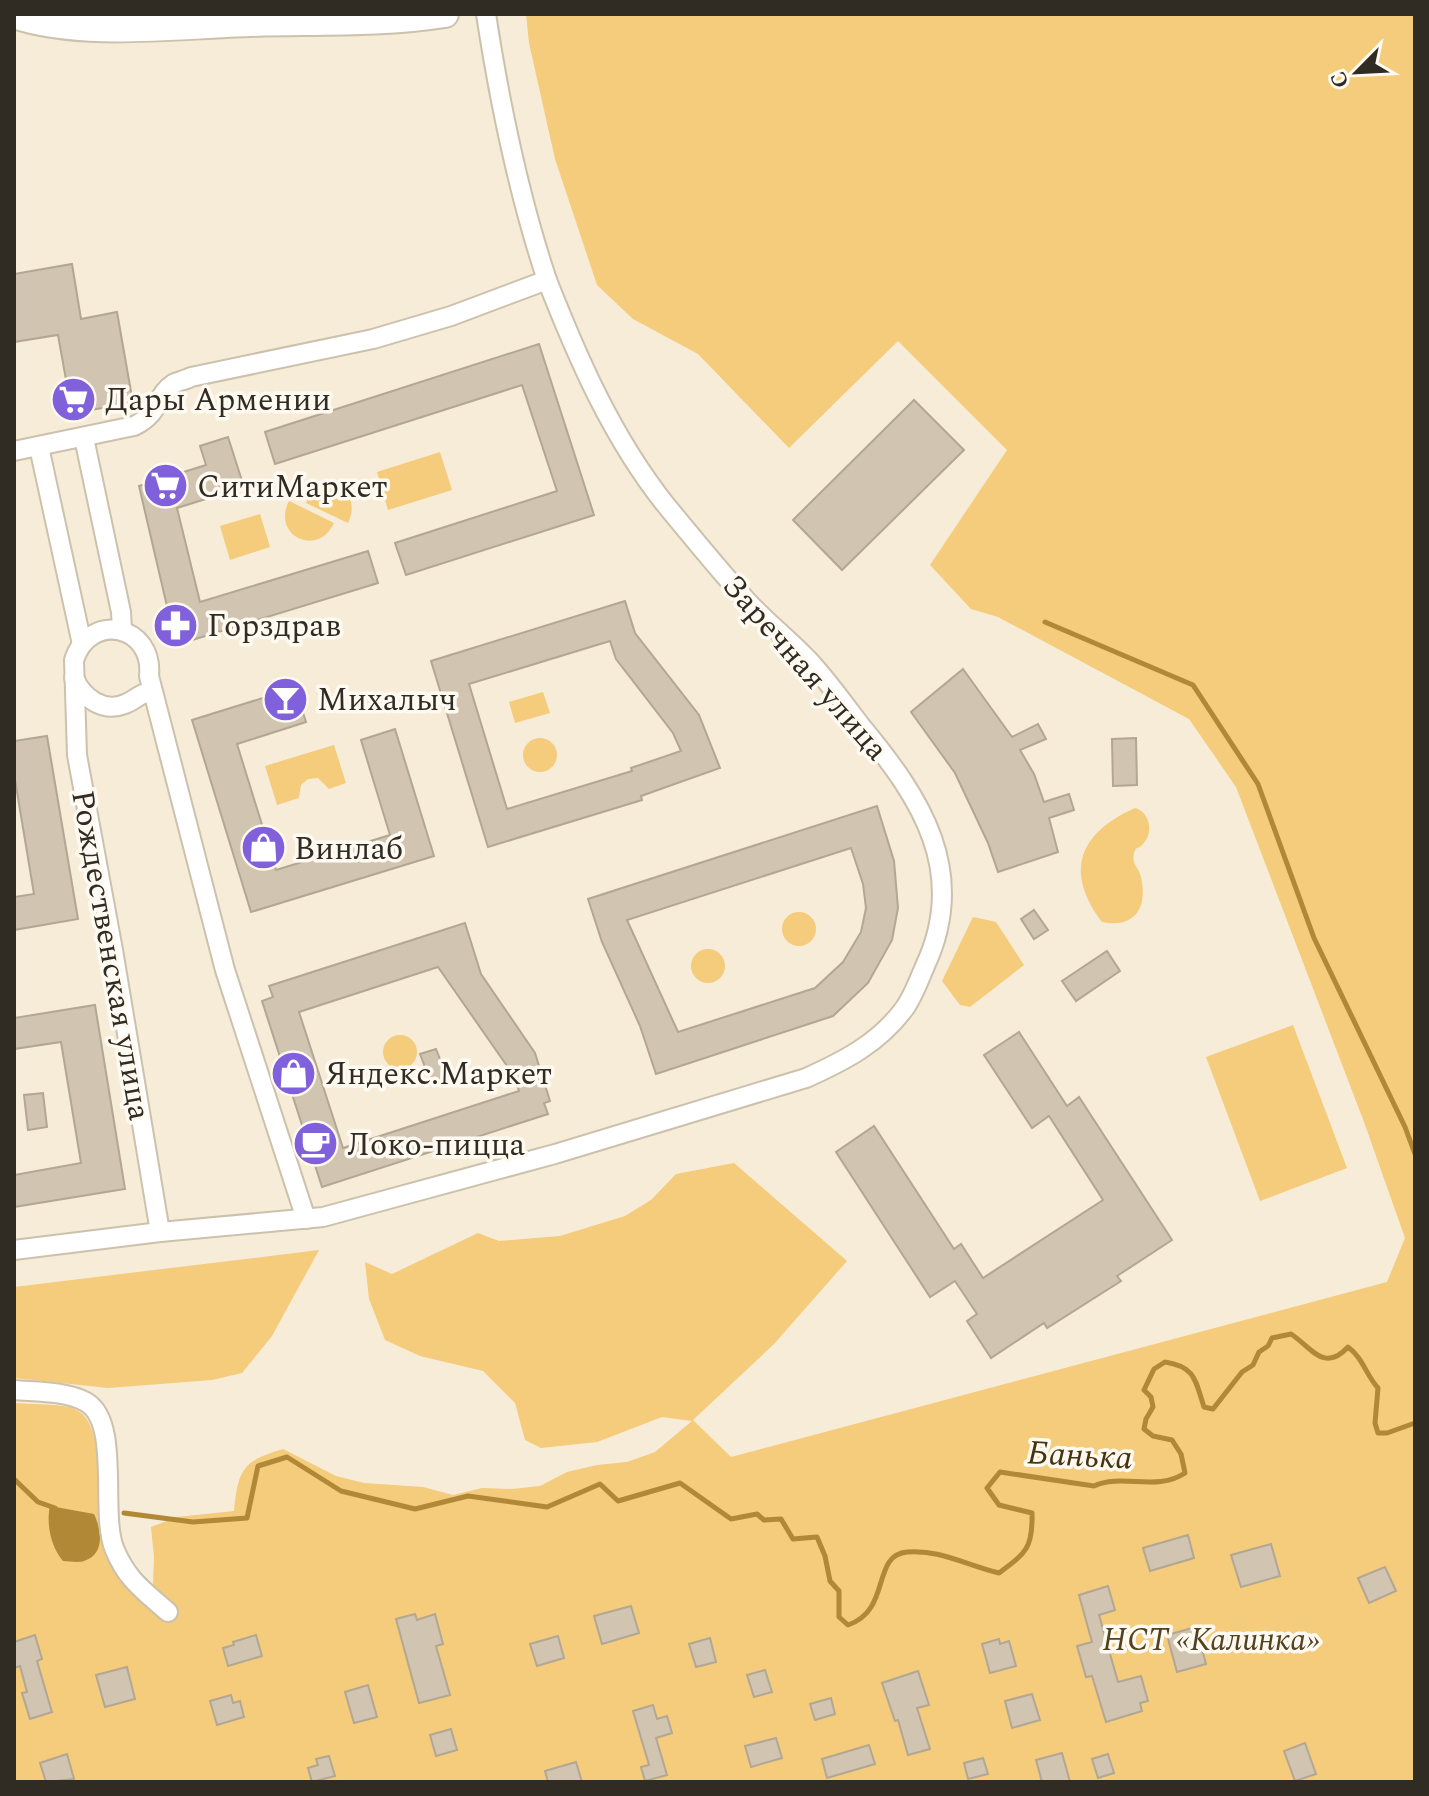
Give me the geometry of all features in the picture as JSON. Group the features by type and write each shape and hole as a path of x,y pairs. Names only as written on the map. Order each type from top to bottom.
{"street":[{"path":"14,15 34,22 82,28 445,14"},
{"name":"Заречная улица","path":"14,1250 323,1217 555,1154 806,1078 846,1060 884,1031 905,1008 937,941 944,898 939,856 922,812 897,771 812,664 748,602 665,503 631,458 606,413 547,280 518,185 486,14"},
{"path":"14,451 134,426 146,420 171,385 191,377 373,339 451,316 547,280"},
{"path":"84,438 121,612 122,630"},
{"name":"Рождественская улица","path":"39,447 82,644 74,660 77,755 160,1232"},
{"path":"82,644 97,632 122,630 145,649 153,692 225,970 306,1219"},
{"path":"74,678 90,700 108,707 126,704 141,693 153,692"},
{"path":"14,1390 72,1397 89,1403 104,1429 109,1457 108,1526 113,1546 128,1577 168,1612"}],"green space":[{"name":"НСТ «Калинка»","path":"526,14 1415,14 1415,1782 14,1782 14,1403 69,1407 81,1413 94,1438 99,1505 104,1528 122,1554 153,1585 151,1527 177,1517 234,1511 238,1485 245,1469 259,1458 283,1449 336,1476 364,1483 423,1487 453,1495 482,1488 540,1486 567,1472 627,1462 655,1452 692,1421 662,1417 597,1442 541,1448 525,1440 515,1403 483,1371 420,1356 385,1340 369,1299 365,1262 392,1274 478,1233 499,1241 560,1236 625,1216 651,1200 676,1174 734,1163 847,1261 774,1344 693,1420 731,1457 1387,1282 1405,1238 1236,787 1189,719 998,617 971,609 930,565 1007,450 898,341 789,448 698,354 633,319 597,285 555,159 529,43"},
{"path":"440,452 452,490 388,510 377,472"},
{"path":"325,485 339,488 348,496 352,509 348,523 306,503 313,491"},
{"path":"289,501 334,523 327,534 308,541 291,533 285,513"},
{"path":"260,514 270,547 230,560 220,526"},
{"path":"543,692 550,713 515,723 509,702"},
{"path":"540,738 552,743 557,755 552,767 540,772 528,767 523,755 528,743"},
{"path":"334,745 346,783 329,789 318,778 308,779 301,785 299,798 277,805 265,766"},
{"path":"1135,808 1144,814 1149,823 1146,839 1133,857 1143,888 1140,906 1131,919 1102,922 1083,886 1083,855 1101,829"},
{"path":"799,912 811,917 816,929 811,941 799,946 787,941 782,929 787,917"},
{"path":"973,917 996,922 1024,965 970,1007 960,1005 942,981"},
{"path":"708,949 720,954 725,966 720,978 708,983 696,978 691,966 696,954"},
{"path":"1293,1025 1347,1168 1260,1201 1206,1057"},
{"path":"400,1035 412,1040 417,1052 412,1064 400,1069 388,1064 383,1052 388,1040"},
{"path":"319,1250 272,1336 242,1373 212,1380 108,1388 14,1378 14,1287"}],"shaded area":[{"path":"50,1506 94,1514 100,1540 91,1558 82,1562 63,1561 50,1535"}],"building":[{"path":"72,264 81,319 117,312 133,403 72,413 58,335 14,342 14,274"},
{"path":"539,344 594,515 406,575 395,543 557,491 522,385 275,464 265,432"},
{"path":"914,400 964,450 842,570 793,520"},
{"path":"228,437 244,487 177,508 200,602 368,551 378,583 176,645 139,486 206,465 200,446"},
{"path":"625,601 635,633 699,715 720,768 641,796 642,800 488,847 431,661","holes":["610,641 616,659 673,733 681,751 631,768 632,771 507,809 469,684"]},
{"path":"963,669 1012,737 1038,724 1046,739 1020,750 1034,774 1044,802 1069,794 1074,810 1049,818 1058,852 998,872 955,773 911,712"},
{"path":"295,688 306,722 237,744 276,870 390,835 361,740 395,729 434,856 251,912 192,720"},
{"path":"47,736 78,919 14,930 14,897 34,894 14,774 14,741"},
{"path":"1136,738 1137,785 1113,786 1112,739"},
{"path":"877,806 894,861 898,908 892,940 868,983 833,1016 656,1074 640,1026 602,942 588,899","holes":["851,848 863,884 866,908 861,932 843,962 815,988 678,1032 627,920"]},
{"path":"1034,910 1048,930 1034,939 1021,919"},
{"path":"465,923 481,974 535,1053 550,1101 544,1103 548,1114 322,1187 262,1001 273,997 269,986","holes":["438,967 514,1076 519,1091 343,1148 299,1012"]},
{"path":"1107,951 1120,971 1076,1001 1062,981"},
{"path":"95,1005 125,1189 14,1207 14,1175 81,1163 61,1042 14,1049 14,1018"},
{"path":"1019,1032 1067,1106 1079,1097 1172,1240 1117,1276 1121,1281 1047,1328 1044,1323 991,1358 967,1321 977,1314 955,1281 930,1297 836,1152 874,1126 954,1249 961,1244 983,1278 1103,1200 1049,1116 1032,1128 984,1055"},
{"path":"436,1049 447,1077 431,1083 420,1054"},
{"path":"43,1093 47,1127 28,1130 24,1095"},
{"path":"1188,1535 1194,1558 1150,1571 1143,1548"},
{"path":"1271,1544 1280,1576 1241,1587 1231,1555"},
{"path":"1385,1567 1396,1591 1369,1603 1358,1578"},
{"path":"1108,1586 1115,1610 1099,1615 1118,1682 1141,1676 1148,1701 1140,1703 1142,1711 1106,1722 1092,1676 1086,1677 1077,1646 1092,1642 1079,1595"},
{"path":"631,1606 639,1633 602,1644 594,1616"},
{"path":"415,1614 417,1620 435,1614 443,1644 436,1646 450,1695 419,1703 396,1619"},
{"path":"1196,1627 1206,1664 1177,1672 1167,1635"},
{"path":"35,1635 42,1659 37,1661 52,1712 30,1719 22,1693 27,1692 20,1666 14,1668 14,1642"},
{"path":"256,1635 262,1656 228,1666 223,1648"},
{"path":"558,1636 564,1658 537,1666 530,1644"},
{"path":"710,1638 716,1662 696,1667 689,1644"},
{"path":"999,1639 1000,1644 1009,1641 1016,1666 990,1673 982,1644"},
{"path":"127,1667 135,1699 105,1707 96,1675"},
{"path":"765,1670 772,1692 754,1697 747,1675"},
{"path":"918,1671 929,1705 917,1708 930,1749 908,1755 898,1720 895,1721 882,1683"},
{"path":"368,1685 377,1717 354,1723 345,1692"},
{"path":"1032,1694 1040,1720 1012,1728 1005,1701"},
{"path":"231,1695 233,1703 240,1701 244,1717 217,1725 210,1701"},
{"path":"831,1698 835,1714 815,1720 810,1704"},
{"path":"653,1705 657,1719 667,1716 672,1733 656,1738 667,1775 645,1781 641,1767 649,1765 633,1711"},
{"path":"451,1729 457,1750 436,1756 430,1735"},
{"path":"776,1738 782,1758 751,1767 745,1746"},
{"path":"1305,1743 1316,1774 1295,1781 1284,1751"},
{"path":"869,1745 875,1764 827,1778 822,1759"},
{"path":"1062,1753 1070,1782 1042,1782 1036,1760"},
{"path":"67,1754 74,1779 46,1782 40,1763"},
{"path":"1108,1754 1114,1773 1098,1778 1092,1759"},
{"path":"329,1756 335,1776 312,1782 308,1768 318,1765 316,1759"},
{"path":"983,1758 988,1774 968,1779 964,1763"},
{"path":"576,1762 582,1782 548,1782 545,1771"}],"waterway":[{"path":"1045,622 1193,685 1258,784 1314,938 1415,1154"},
{"name":"Банька","path":"124,1513 193,1522 247,1518 258,1466 287,1457 341,1491 415,1509 468,1496 547,1507 600,1484 618,1501 680,1483 731,1519 757,1514 764,1520 781,1519 793,1539 817,1537 830,1581 839,1591 839,1617 848,1625 862,1618 871,1608 884,1572 896,1555 931,1553 999,1573 1022,1554 1031,1534 1032,1513 999,1505 987,1488 1000,1472 1094,1486 1116,1481 1163,1481 1185,1473 1181,1454 1172,1440 1153,1436 1144,1429 1153,1407 1151,1397 1144,1390 1154,1369 1165,1362 1189,1371 1204,1407 1213,1409 1242,1372 1253,1365 1259,1352 1268,1346 1272,1338 1291,1334 1318,1356 1325,1358 1332,1358 1348,1347 1378,1388 1375,1423 1378,1433 1415,1423"},
{"name":"Банька","path":"14,1479 38,1502 55,1508"}],"place":[{"name":"Дары Армении","path":"74,399"},
{"name":"СитиМаркет","path":"166,486"},
{"name":"Горздрав","path":"176,625"},
{"name":"Михалыч","path":"286,699"},
{"name":"Винлаб","path":"263,848"},
{"name":"Яндекс.Маркет","path":"294,1073"},
{"name":"Локо-пицца","path":"316,1144"}]}
